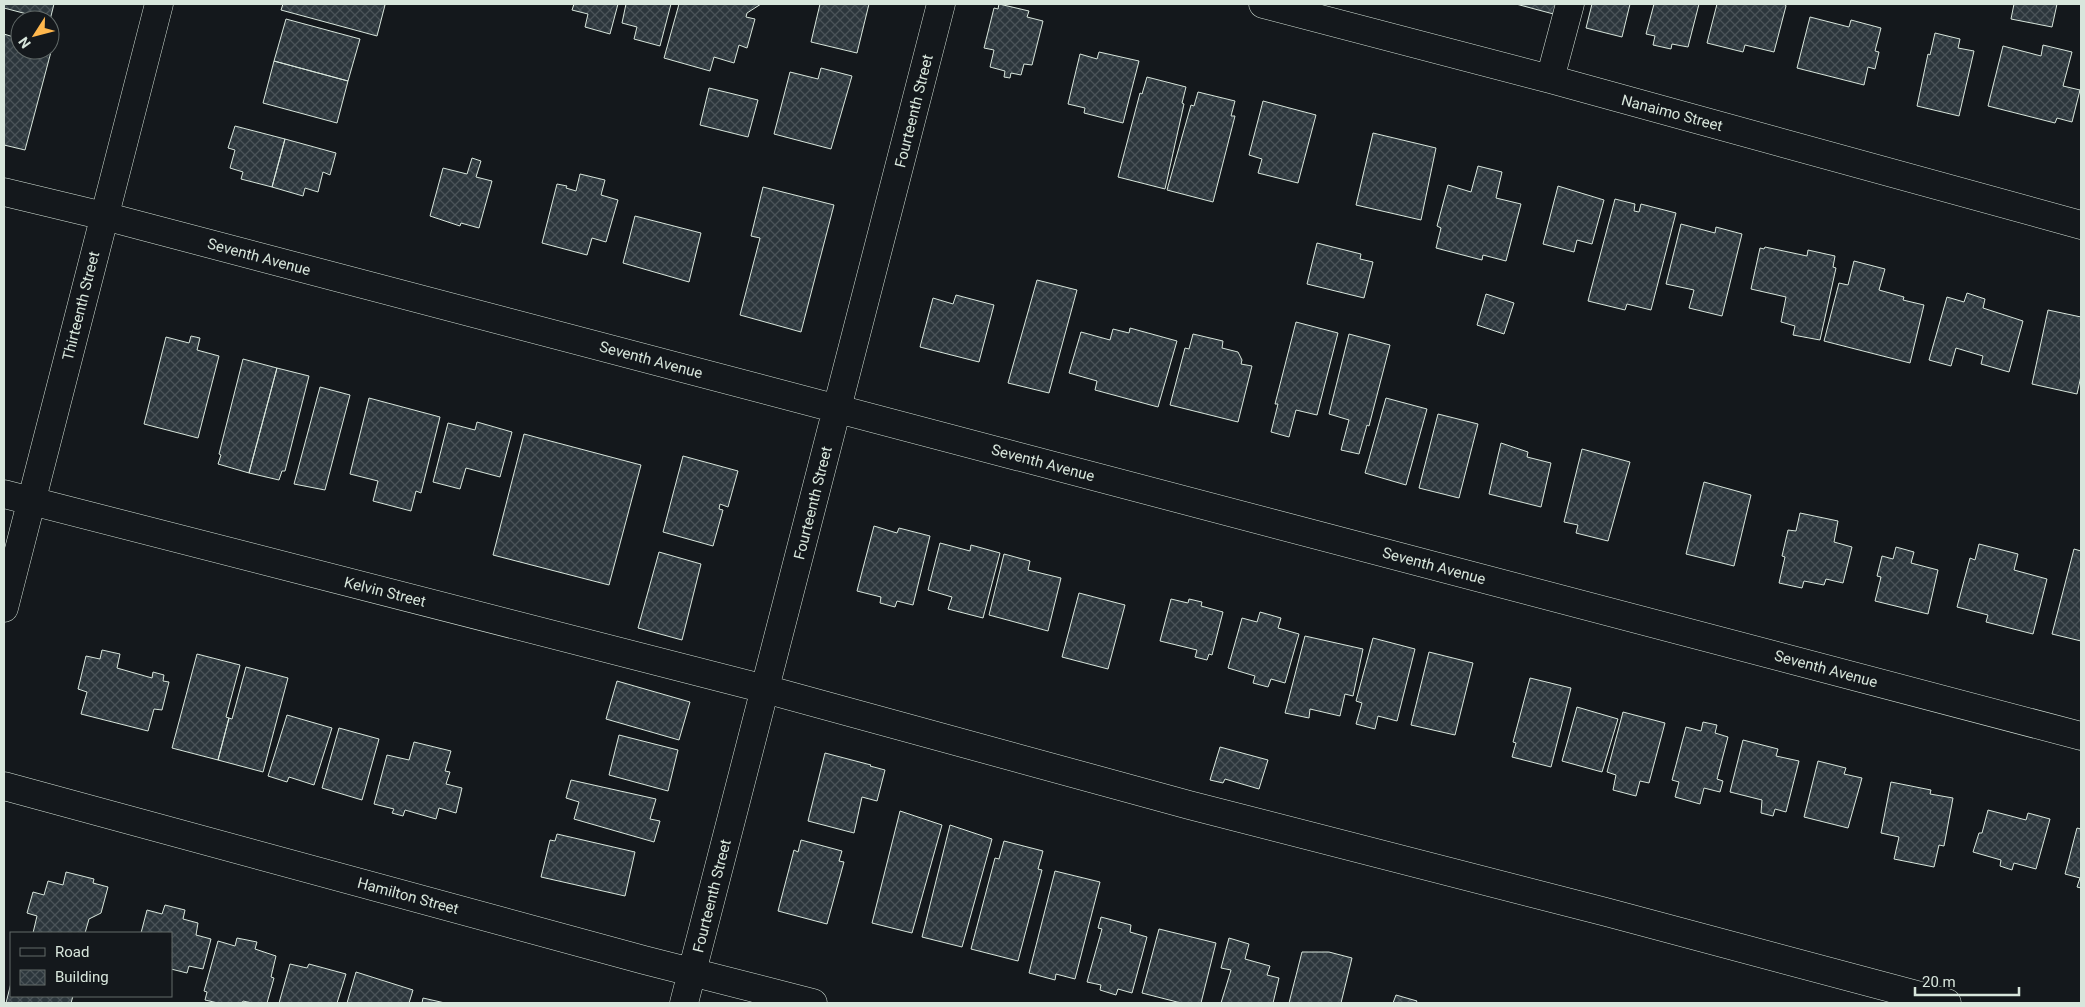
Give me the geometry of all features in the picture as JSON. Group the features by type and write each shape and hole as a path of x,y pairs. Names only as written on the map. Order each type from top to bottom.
{"street":[{"name":"Thirteenth Street","path":"4,608 159,4"},
{"name":"Fourteenth Street","path":"684,1003 941,4"},
{"name":"Nanaimo Street","path":"1263,4 1550,79 2081,224"},
{"path":"1550,79 1570,4"},
{"name":"Seventh Avenue","path":"4,192 104,216 2081,736"},
{"name":"Kelvin Street","path":"4,494 765,689 1189,805 1606,912 1947,1003"},
{"name":"Hamilton Street","path":"4,786 813,1003"}],"building":[{"path":"4,4 54,4 52,10 12,10 4,8"},
{"path":"283,4 385,5 377,36 281,10"},
{"path":"574,4 618,4 610,34 585,27 588,14 572,10"},
{"path":"626,4 671,4 660,46 634,39 637,27 622,23"},
{"path":"679,4 761,4 747,13 746,17 755,19 747,48 739,45 734,63 714,57 710,71 664,58"},
{"path":"820,4 869,4 857,53 811,42"},
{"path":"999,4 1029,11 1027,17 1043,21 1032,65 1024,64 1021,75 1011,73 1010,78 1004,77 1005,71 990,67 994,50 984,48 994,8 998,9"},
{"path":"1516,4 1564,4 1561,16"},
{"path":"1592,4 1630,4 1622,37 1586,28"},
{"path":"1654,4 1699,4 1688,47 1672,44 1671,49 1653,45 1655,36 1646,34"},
{"path":"1717,4 1785,4 1774,52 1745,45 1743,52 1707,43"},
{"path":"2014,4 2057,4 2052,27 2011,19"},
{"path":"1810,17 1849,27 1851,20 1881,28 1875,51 1879,52 1875,69 1868,67 1864,85 1797,68"},
{"path":"286,19 360,39 348,81 274,61"},
{"path":"1935,33 1960,39 1958,48 1974,51 1959,116 1917,106 1928,54 1930,55"},
{"path":"4,34 10,36 10,60 49,60 25,150 4,145"},
{"path":"2043,45 2072,52 2063,86 2080,90 2072,122 2057,118 2055,123 1988,106 2003,46 2041,56"},
{"path":"1099,52 1139,61 1123,123 1084,113 1085,108 1068,104 1080,54 1097,59"},
{"path":"274,61 348,81 337,123 263,103"},
{"path":"821,68 852,76 831,149 774,134 790,72 818,79"},
{"path":"1147,77 1186,87 1165,189 1118,177 1140,93 1142,94"},
{"path":"709,88 758,100 748,137 700,125"},
{"path":"1198,92 1235,101 1231,116 1235,116 1213,202 1167,190 1191,105 1194,106"},
{"path":"1263,101 1316,115 1298,183 1258,173 1262,159 1249,155"},
{"path":"235,126 285,139 272,187 241,179 243,172 230,168 235,150 228,148"},
{"path":"1373,133 1436,148 1421,220 1356,205"},
{"path":"285,139 336,153 330,175 323,172 318,192 305,188 303,196 272,187"},
{"path":"472,158 481,161 476,177 492,181 479,228 461,223 460,226 430,216 443,168 467,174"},
{"path":"1478,166 1502,172 1496,198 1521,204 1506,261 1483,255 1482,260 1436,248 1441,228 1437,226 1448,185 1471,192"},
{"path":"580,174 605,180 601,195 618,200 606,242 592,238 587,255 542,243 557,184 567,186 566,188 576,191"},
{"path":"1558,186 1604,200 1592,244 1577,240 1574,252 1543,244"},
{"path":"763,187 834,205 801,332 740,315 760,238 751,236"},
{"path":"1615,199 1635,204 1634,211 1639,212 1641,204 1676,213 1651,310 1627,304 1625,310 1588,301"},
{"path":"635,216 701,233 689,282 623,263"},
{"path":"1681,224 1715,233 1716,227 1742,234 1722,316 1689,308 1694,290 1666,284"},
{"path":"1317,243 1361,254 1360,259 1373,262 1364,298 1307,284"},
{"path":"1765,247 1807,256 1808,250 1835,256 1833,267 1836,268 1820,340 1793,335 1795,326 1781,322 1786,297 1751,289 1760,248 1764,249"},
{"path":"1854,261 1885,269 1879,290 1904,297 1903,300 1924,305 1910,363 1824,341 1839,283 1848,285"},
{"path":"1037,280 1077,290 1049,393 1008,383"},
{"path":"1967,293 1985,299 1983,308 2023,321 2009,372 1981,364 1983,356 1956,348 1951,366 1929,360 1947,297 1964,302"},
{"path":"1486,294 1514,303 1504,334 1477,325"},
{"path":"956,295 994,305 979,362 920,347 933,298 953,304"},
{"path":"2048,310 2081,317 2081,376 2077,394 2032,384"},
{"path":"1296,322 1338,333 1317,415 1296,410 1289,437 1271,432 1278,404 1275,404"},
{"path":"1130,328 1177,341 1158,407 1095,390 1097,381 1069,373 1081,332 1110,340 1113,329 1129,333"},
{"path":"1193,334 1223,341 1222,348 1238,352 1242,360 1241,364 1252,366 1238,422 1170,405 1185,348 1189,349"},
{"path":"1349,334 1390,345 1369,426 1367,425 1359,454 1341,450 1349,420 1329,414"},
{"path":"191,336 200,338 197,350 219,356 198,438 144,424 166,337 189,343"},
{"path":"243,359 277,368 249,473 218,464"},
{"path":"277,368 309,376 285,471 282,471 279,480 249,473"},
{"path":"320,387 350,395 325,490 294,484"},
{"path":"369,398 440,417 421,493 416,491 411,511 373,501 378,481 350,474"},
{"path":"1386,398 1427,409 1406,485 1365,473"},
{"path":"1438,414 1478,424 1459,498 1419,488"},
{"path":"477,422 512,432 500,477 466,468 460,489 433,482 448,423 475,430"},
{"path":"524,434 641,465 609,585 493,555"},
{"path":"1501,443 1528,452 1527,457 1551,463 1541,507 1489,494"},
{"path":"1582,449 1630,462 1608,541 1576,533 1578,525 1564,522"},
{"path":"683,456 738,471 728,507 720,504 719,509 723,510 713,546 663,532"},
{"path":"1704,482 1751,495 1734,566 1686,554"},
{"path":"1800,513 1838,521 1834,542 1852,547 1843,583 1826,579 1824,585 1804,581 1802,588 1779,583 1785,557 1782,556 1788,530 1796,531"},
{"path":"874,526 897,533 899,528 930,536 913,605 897,601 895,607 880,603 881,597 857,591"},
{"path":"940,543 970,551 971,545 1000,553 983,618 948,609 952,597 928,590"},
{"path":"1979,544 2018,554 2014,570 2047,579 2033,634 1986,622 1988,615 1957,607 1970,558 1975,560"},
{"path":"1896,547 1914,552 1911,563 1938,570 1928,614 1875,601 1881,577 1877,576 1882,556 1893,559"},
{"path":"2074,549 2081,551 2081,641 2052,634"},
{"path":"659,552 701,564 682,640 638,628"},
{"path":"1004,554 1030,561 1028,570 1061,578 1048,631 989,615"},
{"path":"1079,593 1125,605 1108,669 1062,657"},
{"path":"1171,599 1188,603 1189,599 1202,602 1201,606 1223,612 1212,655 1209,654 1207,660 1195,657 1197,650 1160,641"},
{"path":"1260,612 1281,618 1278,628 1299,634 1285,683 1271,679 1268,687 1253,683 1255,676 1228,668 1242,618 1257,622"},
{"path":"1305,636 1363,649 1353,696 1345,694 1340,716 1310,709 1309,718 1285,713"},
{"path":"1373,638 1415,649 1397,721 1378,716 1375,729 1356,724 1362,703 1356,701"},
{"path":"102,650 120,654 117,668 152,678 153,672 164,675 163,681 169,682 162,710 154,709 148,731 81,714 87,692 78,689 86,656 100,659"},
{"path":"1429,652 1473,663 1455,735 1411,725"},
{"path":"197,654 240,665 226,717 229,718 218,760 172,748"},
{"path":"246,667 288,678 263,772 218,760 229,718 232,719"},
{"path":"1530,678 1571,688 1551,767 1512,757 1516,743 1513,742"},
{"path":"617,681 690,702 679,740 606,719"},
{"path":"1577,707 1618,719 1602,772 1562,761"},
{"path":"1623,712 1665,723 1649,783 1640,781 1636,796 1613,790 1616,775 1607,772"},
{"path":"287,715 332,728 314,785 289,777 287,782 268,776"},
{"path":"1703,722 1717,725 1715,733 1728,737 1717,779 1723,781 1720,792 1704,788 1700,804 1675,797 1679,782 1672,780 1686,727 1701,731"},
{"path":"339,728 379,739 362,800 322,788"},
{"path":"619,735 678,750 668,791 609,775"},
{"path":"1743,740 1778,749 1776,756 1799,761 1786,812 1775,809 1773,816 1761,813 1762,800 1730,792"},
{"path":"414,742 451,751 445,771 450,772 446,784 462,788 456,813 439,808 436,819 405,810 403,816 392,813 394,809 374,804 387,755 409,760"},
{"path":"1220,747 1268,760 1259,789 1225,779 1223,783 1210,780"},
{"path":"825,753 885,770 877,801 862,797 854,833 808,821"},
{"path":"1818,761 1846,768 1844,774 1862,778 1848,828 1804,817"},
{"path":"571,780 656,799 650,819 660,821 654,842 574,819 579,802 566,798"},
{"path":"1891,782 1931,790 1930,794 1953,798 1944,846 1939,845 1934,867 1894,859 1899,837 1881,833"},
{"path":"1988,810 2026,820 2028,813 2050,819 2036,869 2014,863 2012,870 2000,866 2001,860 1973,852 1979,833 1982,833"},
{"path":"900,811 942,825 912,933 872,923"},
{"path":"950,825 992,839 962,947 922,937"},
{"path":"2077,828 2081,829 2081,888 2077,887 2080,878 2065,874"},
{"path":"557,834 635,852 625,896 541,877 550,840 555,841"},
{"path":"801,840 842,851 839,861 844,862 827,924 778,911 794,850 798,852"},
{"path":"1004,841 1043,851 1038,869 1042,870 1018,961 971,949 995,858 999,859"},
{"path":"1055,871 1100,882 1075,979 1056,974 1055,980 1029,973"},
{"path":"66,872 94,879 93,883 108,887 101,913 89,919 85,932 33,932 37,916 27,913 33,892 44,895 48,881 63,885"},
{"path":"165,905 185,910 183,919 198,923 196,935 211,939 203,969 189,966 187,973 172,969 172,932 141,932 147,910 162,914"},
{"path":"1101,917 1131,925 1130,932 1147,937 1132,993 1118,989 1116,995 1100,990 1101,985 1087,982 1102,929 1098,928"},
{"path":"1159,929 1216,943 1201,1003 1181,1003 1142,993"},
{"path":"237,938 257,942 255,949 276,956 271,977 274,978 267,1003 243,1001 242,1003 218,1003 205,1000 207,992 204,991 218,941 235,946"},
{"path":"1229,938 1249,944 1245,959 1270,966 1267,975 1279,978 1273,1003 1221,1003 1231,970 1221,968"},
{"path":"1302,952 1329,952 1352,958 1341,1003 1289,1003"},
{"path":"290,964 307,968 309,964 346,974 337,1003 279,1003"},
{"path":"356,972 413,990 409,1003 347,1003"},
{"path":"10,987 10,997 73,997 71,1003 6,1003"},
{"path":"1396,995 1417,1001 1416,1003 1393,1003"},
{"path":"423,998 445,1003 422,1003"}]}
